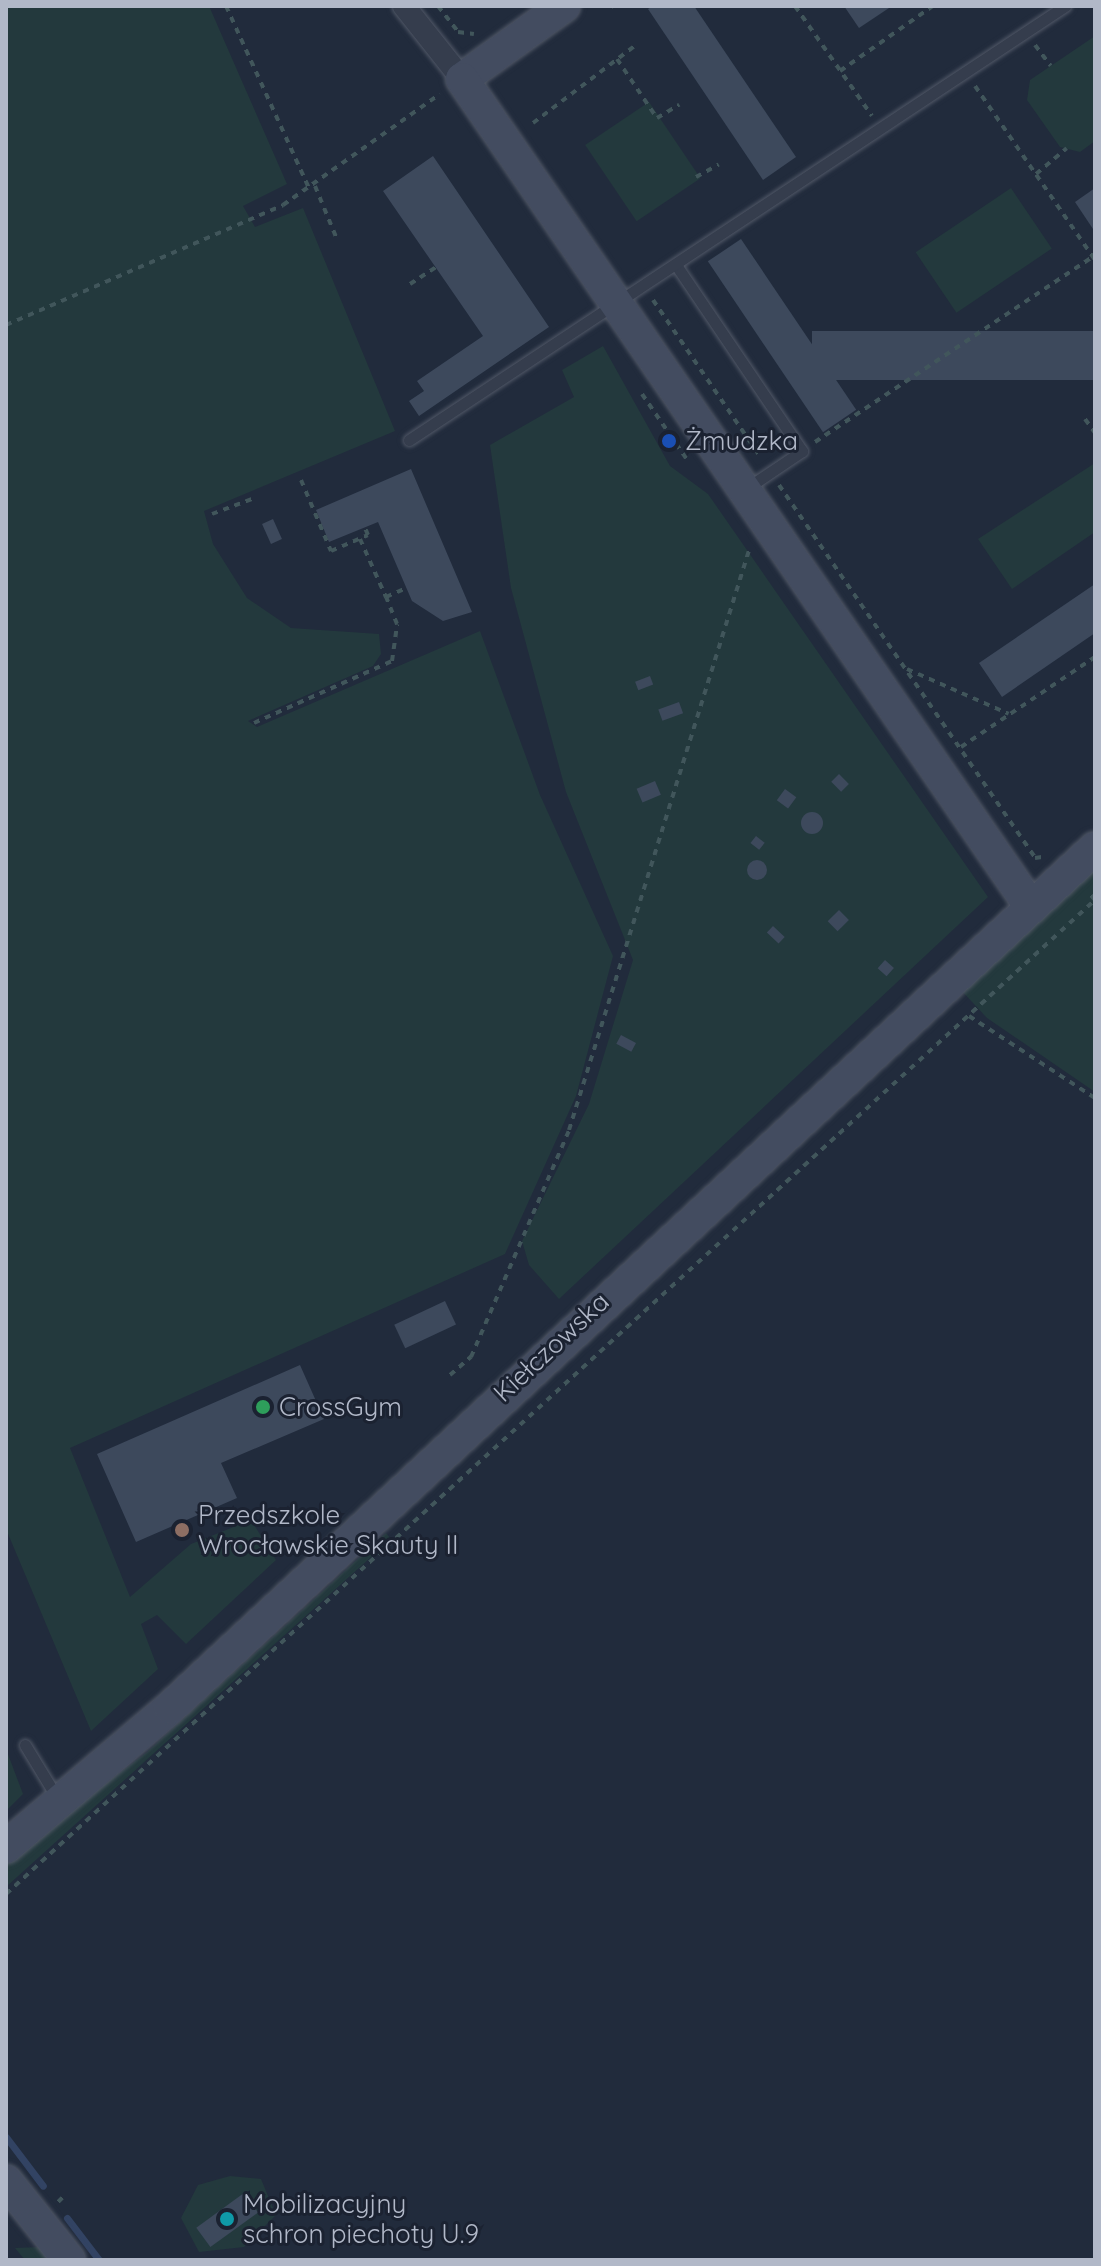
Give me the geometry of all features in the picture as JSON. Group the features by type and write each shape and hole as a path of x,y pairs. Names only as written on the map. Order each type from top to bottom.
{"street":[{"path":"404,6 462,79 767,533 1031,907"},
{"path":"462,79 494,39 564,6"},
{"name":"Kiełczowska","path":"6,1847 170,1708 1095,848"},
{"path":"6,2181 69,2260"}],"lane":[{"path":"409,440 883,131 1065,6"},
{"path":"676,265 802,451 739,492"},
{"path":"25,1745 59,1802"}],"path":[{"path":"226,6 336,237"},
{"path":"438,6 464,35 494,39"},
{"path":"795,6 883,131"},
{"path":"840,71 933,6"},
{"path":"1026,33 1051,66"},
{"path":"533,123 637,44"},
{"path":"617,59 657,118 679,105"},
{"path":"802,451 1094,258 967,74"},
{"path":"6,325 313,188 462,79"},
{"path":"1036,174 1067,148"},
{"path":"696,177 719,164"},
{"path":"410,284 436,267"},
{"path":"643,285 1035,858 1057,856"},
{"path":"1085,419 1095,433"},
{"path":"301,480 331,551 368,535 365,528"},
{"path":"212,514 252,499"},
{"path":"450,1375 471,1357 569,1130 750,547 767,533"},
{"path":"254,723 392,661 397,624 360,539"},
{"path":"386,597 406,588"},
{"path":"961,748 1095,657"},
{"path":"905,668 1010,714"},
{"path":"6,1894 1095,900 1077,879"},
{"path":"943,987 969,1015 1095,1098"}],"green space":[{"path":"6,6 209,6 287,184 243,206 255,227 303,208 395,431 204,511 213,544 247,598 291,628 379,634 381,654 373,666 248,721 257,727 480,631 540,795 613,956 576,1096 505,1254 70,1448 130,1597 191,1544 251,1520 276,1560 186,1644 157,1615 141,1624 158,1669 91,1731 6,1529"},
{"path":"1095,36 1095,141 1080,152 1060,147 1027,100 1030,80"},
{"path":"649,102 700,178 637,221 585,145"},
{"path":"1011,188 1052,249 956,313 916,252"},
{"path":"603,346 670,466 708,494 988,897 559,1299 529,1265 522,1241 589,1104 633,960 566,792 511,588 490,445 574,397 562,370"},
{"path":"1095,463 1095,532 1012,589 978,539"},
{"path":"1095,866 1095,1092 987,1018 960,989"},
{"path":"386,1533 391,1539 6,1887 6,1860 147,1752"},
{"path":"6,1749 23,1794 6,1811"},
{"path":"230,2176 261,2179 276,2215 244,2247 199,2252 181,2218 198,2185"},
{"path":"41,2247 54,2260 25,2260 15,2248"}],"building":[{"path":"653,6 694,6 796,157 763,180 648,9"},
{"path":"844,6 892,6 859,28"},
{"path":"433,156 549,327 419,416 409,401 424,391 417,381 483,336 383,191"},
{"path":"1095,188 1095,232 1075,202"},
{"path":"741,239 856,410 823,432 708,261"},
{"path":"812,331 1095,331 1095,380 812,380"},
{"path":"411,469 472,612 443,621 412,601 378,522 329,542 316,510"},
{"path":"273,519 282,539 271,544 262,524"},
{"path":"1095,584 1095,633 1002,697 979,663"},
{"path":"650,676 653,684 638,690 635,682"},
{"path":"679,702 683,713 662,721 658,710"},
{"path":"839,774 849,784 841,792 831,782"},
{"path":"655,781 661,795 642,803 637,789"},
{"path":"785,789 796,797 788,809 777,800"},
{"path":"812,812 820,815 823,823 820,831 812,834 804,831 801,823 804,815"},
{"path":"756,836 765,843 759,850 750,843"},
{"path":"757,860 764,863 767,870 764,877 757,880 750,877 747,870 750,863"},
{"path":"839,910 849,920 838,931 828,921"},
{"path":"773,926 785,937 779,943 767,933"},
{"path":"885,960 894,968 887,976 878,968"},
{"path":"621,1035 636,1043 631,1052 616,1044"},
{"path":"445,1301 456,1325 405,1348 394,1325"},
{"path":"300,1365 324,1419 221,1463 237,1498 136,1542 97,1454"},
{"name":"Mobilizacyjny schron piechoty U.9","path":"244,2193 258,2212 210,2247 196,2228"}],"waterway":[{"path":"6,2137 43,2186"},
{"path":"67,2218 99,2260"}],"place":[{"name":"Żmudzka","path":"669,441"},
{"name":"CrossGym","path":"263,1407"},
{"name":"Przedszkole Wrocławskie Skauty II","path":"182,1530"},
{"name":"Mobilizacyjny schron piechoty U.9","path":"227,2219"}]}
